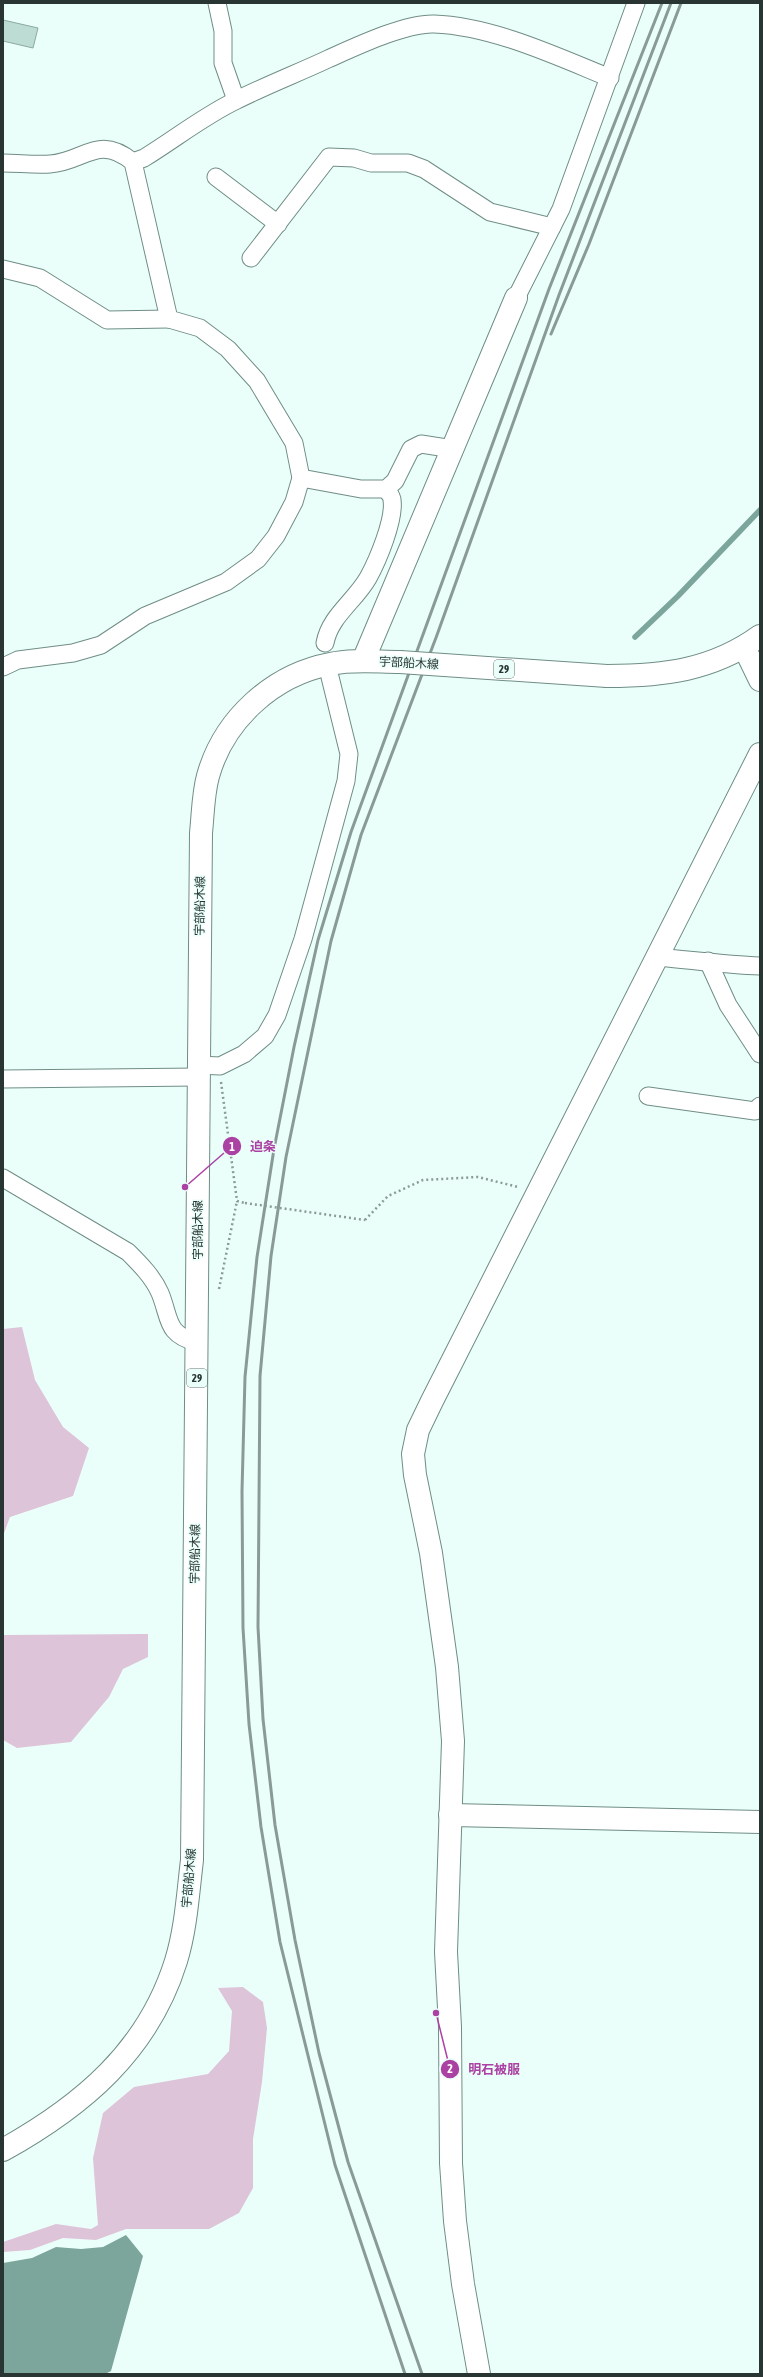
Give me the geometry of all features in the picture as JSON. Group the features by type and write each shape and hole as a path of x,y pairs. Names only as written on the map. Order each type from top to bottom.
{"street":[{"path":"217,3 224,31 223,63 236,100"},
{"path":"363,661 516,298 561,209 610,78 636,3"},
{"path":"133,162 144,158 236,100 358,46 416,26 432,24 452,25 489,34 548,53 610,78"},
{"path":"3,163 56,163 98,148 123,154 133,162 169,319"},
{"path":"252,258 330,157 354,158 371,163 408,163 424,169 490,212 552,227"},
{"path":"216,177 278,224"},
{"path":"3,269 40,278 107,320 169,319 200,328 228,349 257,381 294,443 301,478 294,502 276,536 258,559 226,582 145,616 101,645 73,653 18,660 3,666"},
{"path":"301,478 361,489 386,489 395,481 411,449 421,444 453,449"},
{"path":"325,643 327,632 368,578 392,519 392,498 386,489"},
{"path":"752,642 760,680"},
{"name":"宇部船木線","path":"3,2150 40,2129 109,2074 129,2051 146,2025 162,1994 176,1961 185,1919 192,1860 198,1343 198,1071 201,833 208,776 224,738 235,722 273,686 298,673 330,664 363,661 400,662 607,676 649,676 692,669 752,642"},
{"path":"3,1079 198,1071 220,1066 244,1054 265,1036 277,1015 303,939 346,781 349,754 330,677"},
{"path":"479,2374 463,2284 455,2221 451,2163 450,2027 446,1952 453,1741 447,1667 431,1553 415,1474 414,1454 418,1430 760,754"},
{"path":"657,957 708,961 724,965 760,966"},
{"path":"708,961 728,1005 760,1054"},
{"path":"648,1096 755,1111 760,1106"},
{"path":"3,1178 128,1252 144,1267 160,1293 169,1324 182,1338 198,1343"},
{"path":"450,1815 760,1822"}],"path":[{"path":"217,1295 237,1201 220,1066"},
{"path":"237,1201 365,1220 388,1196 423,1180 478,1177 538,1193"}],"shaded area":[{"path":"22,1327 35,1380 63,1427 89,1448 73,1496 10,1517 3,1536 3,1329"},
{"path":"148,1634 148,1657 123,1669 109,1697 71,1742 17,1748 3,1740 3,1635"},
{"path":"243,1987 263,2002 267,2028 262,2082 253,2139 253,2188 239,2213 209,2229 126,2229 96,2240 63,2238 30,2250 3,2252 3,2242 56,2224 91,2229 98,2225 93,2158 103,2113 134,2087 208,2074 229,2051 232,2011 218,1988"},
{"path":"126,2235 143,2256 111,2371 105,2374 3,2374 3,2263 32,2258 56,2247 81,2249 103,2247"}],"building":[{"path":"3,20 38,28 33,48 3,41"}],"waterway":[{"path":"635,637 678,596 760,510"}],"railway":[{"path":"405,2374 335,2165 280,1942 261,1827 249,1724 243,1628 242,1491 245,1377 257,1257 274,1149 294,1047 318,940 351,832 549,289 662,3"},
{"path":"422,2374 348,2162 319,2053 295,1940 275,1825 263,1719 258,1627 260,1376 271,1256 286,1157 331,941 361,835 437,635 559,295 671,3"},
{"path":"551,334 589,244 681,3"}],"place":[{"name":"迫条","path":"185,1187"},
{"name":"明石被服","path":"436,2013"}]}
